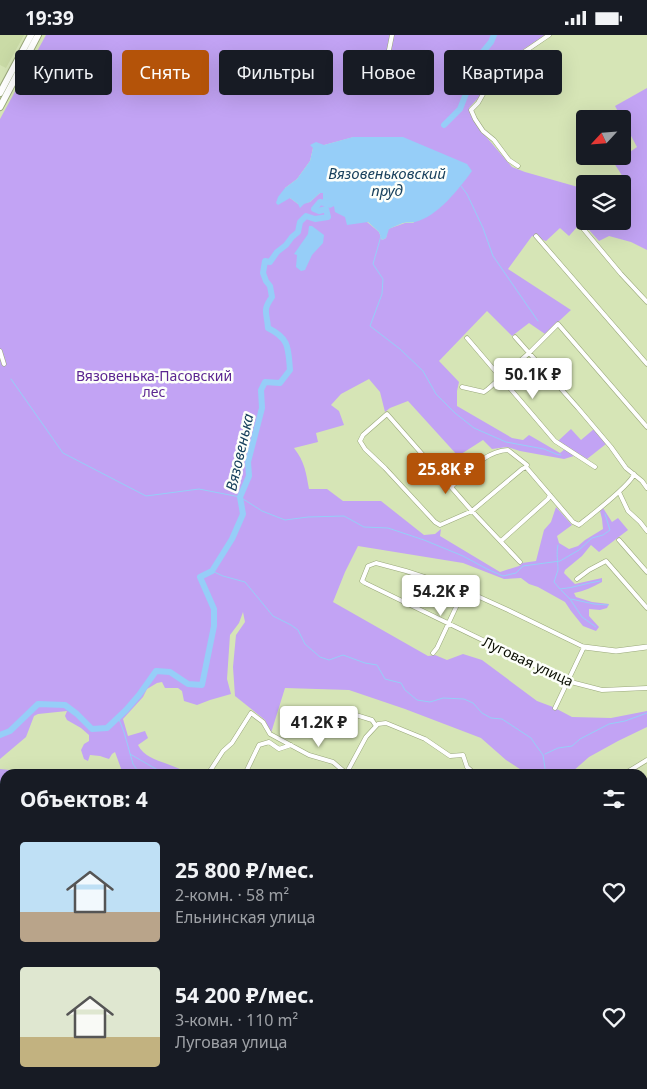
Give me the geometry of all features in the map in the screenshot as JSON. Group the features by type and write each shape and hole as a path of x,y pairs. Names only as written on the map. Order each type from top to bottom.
{"main road":[{"path":"0,93 31,35"},
{"path":"0,107 38,35"}],"street":[{"path":"389,50 392,35"},
{"path":"518,166 509,159 484,131 471,110 478,103 498,71 549,35"},
{"path":"584,230 647,302"},
{"path":"536,236 647,364"},
{"path":"462,387 484,391 488,389 558,325 647,427"},
{"path":"515,337 578,408 626,468 642,481 647,488"},
{"path":"466,338 555,441 595,467"},
{"path":"0,351 4,364"},
{"path":"520,562 472,511 387,414 363,435 360,441 435,522 440,525 472,511 526,467"},
{"path":"452,487 489,455 508,451 527,465 526,467 573,522 579,525 619,492 633,479 634,474"},
{"path":"619,492 628,511 647,531"},
{"path":"501,541 548,499 550,495"},
{"path":"618,540 647,572"},
{"path":"577,579 606,561 647,608"},
{"name":"Луговая улица","path":"464,590 376,563 368,566 362,581 567,681 602,690 647,688"},
{"path":"432,653 464,590 584,647 616,651 647,647"},
{"path":"555,708 584,647"},
{"path":"211,769 223,751 232,743 251,713 263,722 270,734 309,755 333,762 341,769"},
{"path":"356,715 372,720 376,726"},
{"path":"350,769 366,737 378,724 386,723 425,739 450,756 463,755 469,769"},
{"path":"247,769 259,745 269,742 280,749 291,745"},
{"path":"632,769 647,760"}],"shaded area":[{"path":"0,35 24,35 6,68 0,65"}],"green space":[{"name":"Вязовенька-Пасовский лес","path":"46,35 545,35 522,50 444,50 444,95 480,95 469,108 477,126 512,167 576,186 576,228 569,236 560,228 546,241 532,236 508,269 571,310 545,334 529,323 512,336 487,311 439,361 459,382 457,406 512,438 523,440 529,435 560,453 565,449 574,456 564,459 507,447 492,449 483,440 458,456 408,401 385,412 380,392 369,379 341,394 331,405 339,411 344,425 316,433 318,442 294,448 303,463 309,489 327,489 343,501 381,501 424,535 435,534 441,529 440,536 500,572 519,566 522,563 536,561 544,530 551,522 556,507 572,525 557,536 559,543 569,549 578,546 603,529 600,511 603,508 612,522 618,518 628,530 599,552 591,545 564,573 575,584 602,578 602,582 599,584 574,593 576,597 592,602 609,604 607,608 600,610 589,609 589,616 599,627 596,631 583,626 565,602 521,578 504,579 463,563 358,546 333,602 428,656 435,655 447,660 463,654 482,660 537,701 572,717 611,718 647,711 647,727 589,757 575,769 520,769 506,760 481,738 405,709 349,690 285,688 271,733 265,720 235,696 233,667 236,635 245,622 243,612 239,623 230,635 227,679 231,694 197,705 184,701 182,691 178,688 165,688 162,682 157,683 147,689 143,697 123,719 128,736 145,731 148,738 138,745 141,750 154,759 181,769 121,769 115,752 109,759 90,755 88,761 84,759 81,750 84,744 89,741 89,735 67,720 65,716 67,711 34,716 26,737 0,759 0,119 15,92 15,95 112,95 112,50 38,50","holes":["354,137 414,223 405,223 388,229 386,238 382,240 379,232 367,222 334,206 323,193 320,193 310,202 298,204 290,198 285,188 297,179 310,161 313,148"]},
{"name":"Вязовенька-Пасовский лес","path":"647,88 647,250 631,242 609,236 599,241 589,230 631,230 631,175 622,175 615,165 631,165 631,151 637,147 631,136 631,110 617,110 615,106"},
{"path":"571,429 581,440 594,429 606,444 587,459 558,441"}],"water":[{"name":"Вязовеньковский пруд","path":"353,137 403,137 467,164 472,171 454,194 439,208 423,219 403,223 389,229 386,238 382,240 379,232 368,222 347,225 345,217 335,212 334,206 330,208 323,205 323,193 320,193 300,208 290,198 278,205 276,203 285,188 297,179 310,161 313,148 310,145 316,142 324,145"},
{"path":"309,226 312,226 324,235 323,243 312,255 305,270 301,271 296,267 297,255 294,254 308,234"}],"waterway":[{"name":"Вязовенька","path":"444,125 460,109 469,86 469,75 477,59 491,42 494,35"},
{"path":"461,186 467,194 483,228 493,256 538,321"},
{"name":"Вязовенька","path":"0,735 10,731 38,704 65,705 92,729 107,728 139,695 156,671 170,672 188,684 202,685 214,626 214,609 200,577 212,571 232,539 243,514 240,497 249,476 248,462 262,408 261,390 265,382 280,383 290,370 289,356 284,340 268,328 266,309 272,297 270,286 263,273 265,261 270,262 277,252 298,232 300,222 306,216 315,219 328,217 326,209 319,211 314,209 320,202 330,203"},
{"path":"381,236 373,264 383,279 382,294 370,326 400,349 423,371 436,394 474,428 506,442 544,449 561,455"},
{"path":"11,379 63,453 146,496 199,489 240,497 262,511 285,520 344,516 364,527 388,528 424,540 463,556 503,576 516,573 523,566 560,561 579,550 592,538 603,535 610,530 605,514"},
{"path":"558,545 558,570 554,582 560,589 600,581"},
{"path":"212,571 245,582 273,616 298,630 305,644 320,657 329,660 343,655 377,665 385,679 401,683 405,690 417,700 430,702 443,698 464,699 473,703 482,713 491,718 502,719 531,738 543,755 545,769"},
{"path":"561,590 570,599 582,617 596,627"},
{"path":"571,599 608,605"},
{"path":"545,754 558,748 572,746 580,739 609,724 625,721 647,713"},
{"path":"118,717 133,764 136,769"},
{"path":"130,754 156,769"}]}
